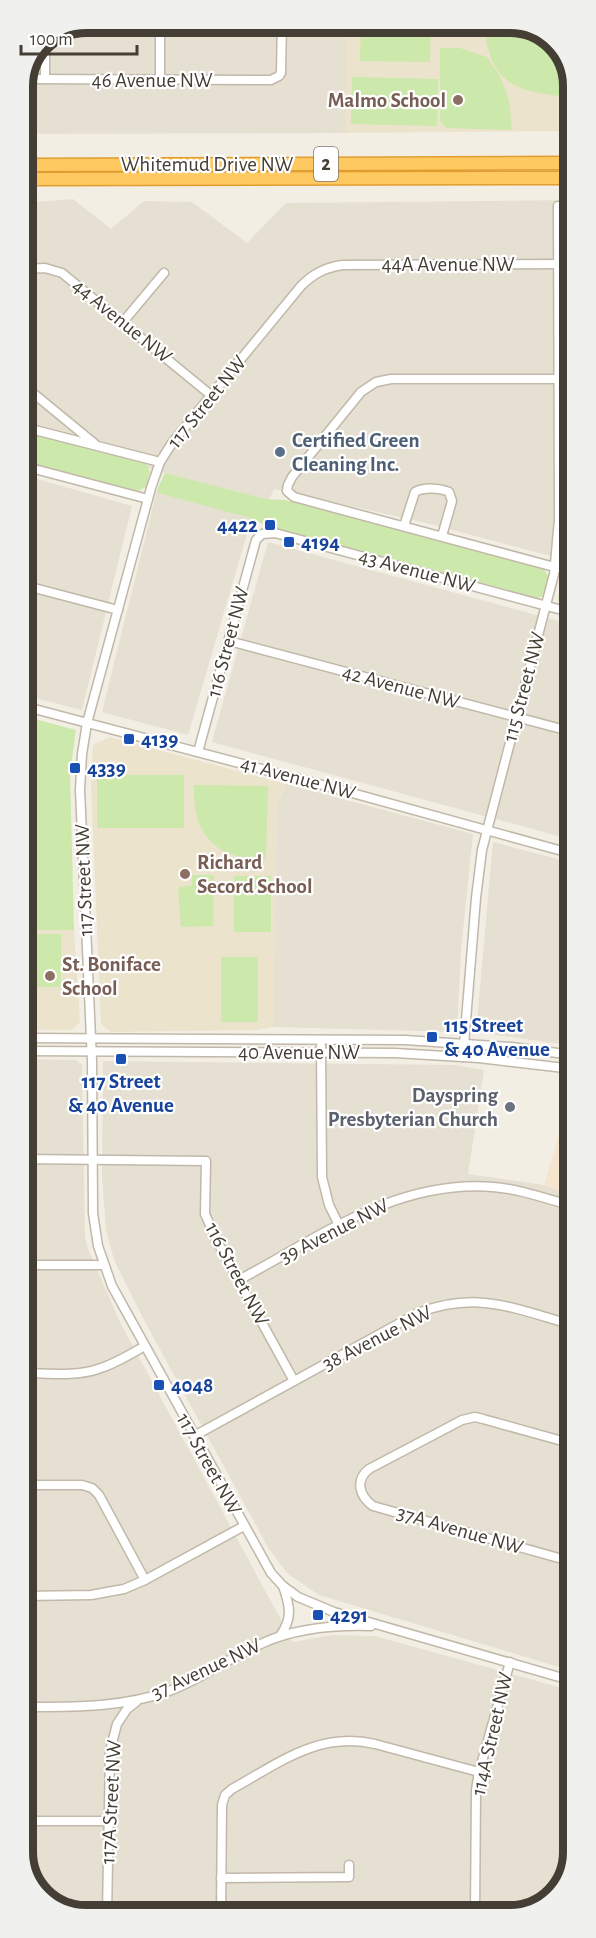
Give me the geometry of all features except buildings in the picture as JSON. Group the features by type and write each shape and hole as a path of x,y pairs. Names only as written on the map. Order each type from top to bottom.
{"highway":[{"path":"33,159 80,165"},
{"name":"Whitemud Drive NW","path":"33,165 563,163"},
{"name":"Whitemud Drive NW","path":"33,179 563,178"},
{"path":"33,185 82,179"}],"street":[{"path":"160,33 160,80"},
{"name":"46 Avenue NW","path":"34,78 271,80 279,76 282,66 282,33"},
{"path":"45,54 45,79"},
{"name":"115 Street NW","path":"463,1057 478,879 486,830 555,567 559,520 558,206"},
{"name":"44A Avenue NW","path":"324,269 352,264 563,264"},
{"name":"44 Avenue NW","path":"33,269 45,268 62,273 213,396"},
{"name":"117 Street NW","path":"283,1586 271,1573 244,1526 144,1346 112,1286 104,1265 93,1213 91,1051 80,790 87,723 160,462 172,443 213,396 301,286 308,278 324,269"},
{"path":"123,322 164,273"},
{"name":"43 Avenue NW","path":"559,379 391,379 376,382 362,392 292,477 288,485 288,493 294,497 563,569"},
{"path":"33,393 98,446"},
{"path":"33,430 160,462"},
{"path":"33,469 148,499"},
{"name":"43 Avenue NW","path":"404,526 415,492 421,489 444,490 449,492 452,501 442,536"},
{"name":"43 Avenue NW","path":"262,534 275,533 563,610"},
{"name":"116 Street NW","path":"198,752 256,540 262,534"},
{"path":"33,588 118,610"},
{"name":"42 Avenue NW","path":"229,640 563,729"},
{"name":"41 Avenue NW","path":"33,709 563,851"},
{"name":"40 Avenue NW","path":"33,1038 321,1038 464,1043 563,1054"},
{"path":"321,1038 322,1177 329,1205 339,1225"},
{"name":"40 Avenue NW","path":"33,1051 395,1053 463,1057 563,1068"},
{"path":"33,1159 92,1159"},
{"name":"116 Street NW","path":"92,1159 206,1161 206,1214 217,1241 294,1381"},
{"name":"39 Avenue NW","path":"240,1280 339,1225 392,1200 418,1192 450,1187 480,1186 508,1189 563,1203"},
{"path":"33,1265 104,1265"},
{"name":"38 Avenue NW","path":"194,1436 418,1313 447,1303 462,1301 491,1303 563,1322"},
{"path":"33,1373 92,1371 107,1366 144,1346"},
{"name":"37A Avenue NW","path":"563,1441 489,1420 468,1418 369,1469 362,1475 360,1483 364,1497 373,1506 563,1559"},
{"path":"33,1485 82,1485 92,1488 99,1495 144,1580"},
{"path":"33,1596 100,1594 124,1588 144,1580 244,1526"},
{"name":"37 Avenue NW","path":"283,1586 298,1598 316,1606 563,1678"},
{"name":"37 Avenue NW","path":"280,1636 288,1625 289,1615 283,1586"},
{"name":"37 Avenue NW","path":"33,1707 103,1706 140,1699 184,1684 245,1651 280,1636 333,1627 384,1627"},
{"name":"114A Street NW","path":"475,1905 476,1790 510,1662"},
{"name":"117A Street NW","path":"107,1905 108,1762 111,1740 122,1714 140,1699"},
{"path":"221,1905 222,1805 225,1795 303,1750 323,1743 342,1740 366,1742 479,1772"},
{"path":"33,1821 108,1821"},
{"path":"221,1878 349,1877 349,1865"}],"shaded area":[{"path":"346,33 346,133 33,134 34,76 42,57 49,49 66,37 76,34"},
{"name":"Malmo School","path":"346,33 520,34 545,46 556,60 562,76 563,131 346,133"},
{"path":"73,199 111,229 144,201 192,202 247,243 286,203 563,200 563,559 426,523 274,489 269,500 165,473 33,434 33,202"},
{"path":"33,478 132,506 82,710 33,698"},
{"path":"157,490 252,517 188,735 102,712"},
{"path":"268,542 563,622 563,837 212,742"},
{"name":"Richard Secord School","path":"110,737 287,784 277,804 273,1027 257,1030 111,1032 101,1024 91,787 93,745"},
{"path":"287,784 473,834 461,950 457,1032 273,1027 277,804"},
{"path":"493,842 563,860 563,1045 476,1032"},
{"name":"St. Boniface School","path":"33,930 74,930 80,1022 72,1030 33,1030"},
{"path":"33,1059 76,1060 82,1065 85,1236 88,1249 121,1324 293,1642 332,1635 375,1636 563,1688 563,1859 556,1879 545,1892 530,1901 510,1905 83,1905 59,1898 40,1879 33,1852"},
{"path":"103,1061 455,1065 484,1070 468,1174 544,1185 563,1192 563,1668 319,1595 287,1573 269,1549 144,1320 114,1260 106,1230 102,1176"},
{"path":"563,1123 563,1192 544,1185"}],"green space":[{"path":"361,33 431,33 430,62 360,61"},
{"path":"485,33 513,33 530,37 545,46 559,66 561,96 528,90 505,78 497,69"},
{"path":"440,48 460,48 487,57 500,76 509,100 512,130 446,128 440,121"},
{"path":"352,77 438,79 437,126 351,124"},
{"path":"33,434 146,464 150,472 146,487 138,491 33,464"},
{"path":"165,473 266,499 285,500 544,569 548,576 546,589 538,598 265,525 247,517 158,493 157,490"},
{"path":"563,578 563,604 558,600"},
{"path":"33,719 76,730 70,774 74,930 33,930"},
{"path":"97,775 184,775 184,828 97,828"},
{"path":"194,785 268,786 266,859 233,855 210,841 197,818"},
{"path":"192,875 214,875 213,926 181,927 178,887 192,886"},
{"path":"234,876 271,876 271,932 234,932"},
{"path":"33,934 61,934 61,987 33,987"},
{"path":"221,957 258,957 258,1022 221,1022"}],"place":[{"name":"Malmo School","path":"458,100"},
{"name":"Certified Green Cleaning Inc.","path":"280,452"},
{"name":"4422","path":"270,525"},
{"name":"4194","path":"289,542"},
{"name":"4139","path":"129,739"},
{"name":"4339","path":"75,768"},
{"name":"Richard Secord School","path":"185,874"},
{"name":"St. Boniface School","path":"50,976"},
{"name":"115 Street & 40 Avenue","path":"432,1037"},
{"name":"117 Street & 40 Avenue","path":"121,1059"},
{"name":"Dayspring Presbyterian Church","path":"510,1107"},
{"name":"4048","path":"159,1385"},
{"name":"4291","path":"318,1615"}]}
